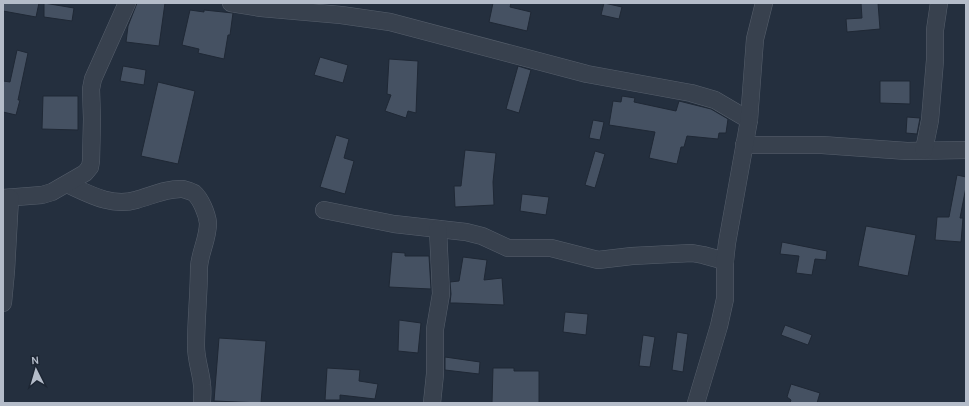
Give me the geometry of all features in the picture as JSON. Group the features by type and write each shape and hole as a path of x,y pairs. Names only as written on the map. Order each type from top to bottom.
{"street":[{"path":"3,303 6,271 7,198 42,195 52,192 85,173 90,167 92,79 126,3"},
{"path":"230,3 261,8 341,15 390,22 587,74 691,93 715,100 748,120"},
{"path":"702,399 726,299 725,261 727,243 748,120 755,39 764,3"},
{"path":"924,150 930,120 935,60 935,30 939,3"},
{"path":"744,145 822,145 924,150 966,150"},
{"path":"67,184 91,196 110,202 119,203 134,201 154,194 177,189 188,190 194,193 199,199 208,223 205,243 200,258 196,346 197,361 202,384 202,403"},
{"path":"324,210 394,224 466,232 482,236 508,248 551,248 598,260 632,256 692,253 725,261"},
{"path":"432,403 435,374 435,329 441,294 438,229"}],"building":[{"path":"3,3 39,3 36,17 3,11"},
{"path":"44,3 74,8 72,21 44,17"},
{"path":"137,3 165,3 159,46 126,42 128,26"},
{"path":"493,3 511,3 510,7 531,12 527,31 489,22"},
{"path":"604,3 622,7 619,19 601,15"},
{"path":"861,3 878,3 880,29 847,32 846,19 862,18"},
{"path":"190,10 233,13 230,35 228,35 224,59 198,53 199,49 182,45"},
{"path":"17,50 28,53 16,115 3,112 3,81 10,82"},
{"path":"320,57 348,65 343,83 314,75"},
{"path":"389,59 418,61 416,113 408,111 406,118 385,111 391,95 387,94"},
{"path":"123,66 146,70 144,85 120,81"},
{"path":"518,66 531,70 519,113 506,109"},
{"path":"880,81 910,81 910,104 880,103"},
{"path":"158,82 195,91 178,164 141,156"},
{"path":"43,96 78,96 78,130 42,129"},
{"path":"622,96 635,98 634,102 676,111 679,101 711,109 728,119 726,133 719,133 718,139 687,136 684,147 681,147 677,164 649,158 655,132 609,125 613,101 621,102"},
{"path":"907,117 920,118 917,134 906,133"},
{"path":"593,120 604,122 600,140 589,138"},
{"path":"336,135 349,139 344,158 354,161 345,194 320,187"},
{"path":"465,150 496,153 493,182 494,205 455,207 454,186 461,186"},
{"path":"595,151 605,154 595,188 585,185"},
{"path":"957,175 966,177 966,187 960,218 963,218 961,242 935,240 937,217 949,217"},
{"path":"522,194 549,197 546,215 520,211"},
{"path":"866,226 916,235 908,276 858,266"},
{"path":"782,242 827,251 826,260 815,259 812,275 796,273 799,256 780,254"},
{"path":"392,252 405,253 405,256 429,256 431,289 389,287"},
{"path":"463,257 487,260 484,280 502,278 504,305 450,303 450,282 459,281"},
{"path":"565,312 588,314 586,335 563,332"},
{"path":"399,320 421,323 418,353 398,351"},
{"path":"785,325 812,335 808,345 781,335"},
{"path":"677,332 688,334 683,372 672,370"},
{"path":"643,335 655,337 650,367 639,366"},
{"path":"219,338 266,341 261,403 214,401"},
{"path":"445,357 480,362 479,374 445,370"},
{"path":"327,368 360,370 359,381 378,384 375,399 340,395 340,400 325,400"},
{"path":"493,368 514,368 514,371 539,371 539,403 492,403"},
{"path":"791,384 820,393 817,403 790,403 791,400 787,397"}]}
